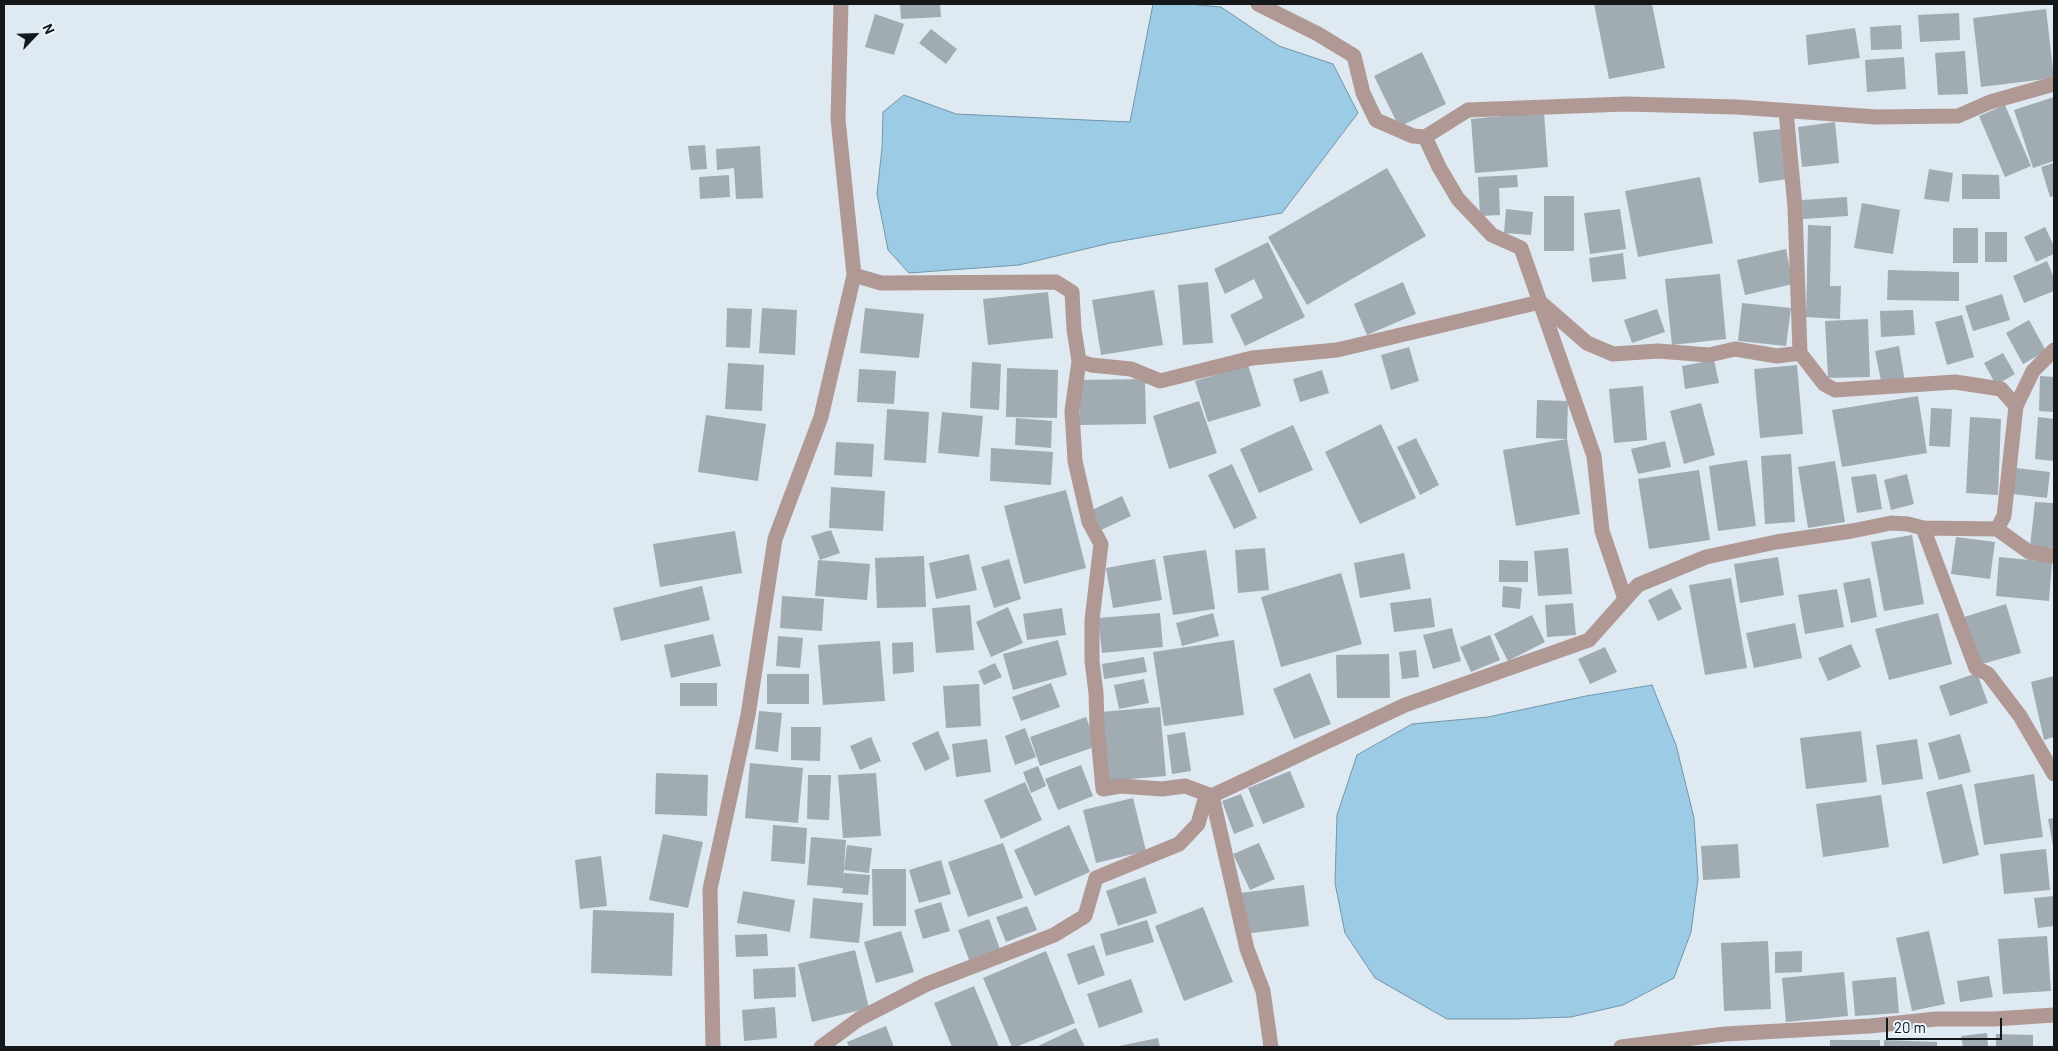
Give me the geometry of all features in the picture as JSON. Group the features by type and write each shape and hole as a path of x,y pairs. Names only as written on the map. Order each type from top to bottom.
{"street":[{"path":"713,1047 710,889 748,714 775,539 821,417 854,275 838,119 841,4"},
{"path":"1258,4 1318,34 1354,56 1363,92 1376,120 1414,136 1425,137 1468,110 1626,104 1737,107 1876,117 1958,116 1990,102 2054,84"},
{"path":"1786,111 1795,207 1800,352 1824,384 1835,390 1955,382 2001,389 2016,406"},
{"path":"1425,137 1439,167 1458,199 1492,236 1521,248 1594,456 1602,531 1625,599"},
{"path":"854,275 881,283 1056,282 1072,292 1074,329 1079,362 1072,411 1075,460 1089,522 1101,544 1092,620 1092,661 1103,789 1120,786 1162,789 1185,786 1212,796"},
{"path":"1079,362 1131,369 1160,381 1252,358 1337,350 1540,302"},
{"path":"1540,302 1587,342 1613,354 1658,351 1709,355 1736,349 1777,356 1800,352"},
{"path":"1997,529 2004,516 2016,406 2033,371 2054,350"},
{"path":"821,1047 859,1019 927,984 1054,935 1085,916 1096,878 1179,844 1198,824 1205,799 1405,705 1589,640 1638,585 1706,558 1776,542 1852,532 1891,523 1908,524 1923,528 1997,529 2029,552 2054,556"},
{"path":"1923,528 1976,668 1988,674 2020,716 2054,774"},
{"path":"1212,796 1231,887 1247,949 1263,991 1271,1047"},
{"path":"1621,1047 1726,1034 1788,1029 1870,1026 1936,1019 2054,1014"}],"water":[{"path":"1153,4 1189,4 1221,7 1279,46 1333,64 1358,113 1282,213 1110,243 1019,265 909,273 888,250 877,194 882,148 883,112 904,95 956,114 1130,122"},
{"path":"1652,685 1676,745 1694,818 1698,879 1691,932 1674,978 1623,1005 1571,1017 1447,1019 1375,978 1345,933 1335,883 1337,815 1357,755 1412,724 1488,717 1586,696"}],"building":[{"path":"900,4 940,4 941,17 901,19"},
{"path":"1594,4 1652,4 1665,68 1609,79"},
{"path":"2046,9 2054,78 1981,87 1973,18"},
{"path":"1959,13 1960,40 1920,42 1918,15"},
{"path":"875,14 904,24 894,55 865,47"},
{"path":"1901,25 1902,49 1871,50 1870,27"},
{"path":"1855,28 1860,58 1808,65 1806,35"},
{"path":"931,29 957,49 946,64 919,43"},
{"path":"1965,51 1968,94 1938,95 1935,53"},
{"path":"1422,52 1446,104 1399,127 1374,76"},
{"path":"1904,57 1906,89 1867,92 1865,60"},
{"path":"2054,97 2054,161 2033,168 2014,110"},
{"path":"2005,105 2031,166 2005,177 1979,116"},
{"path":"1544,112 1548,167 1475,173 1471,119"},
{"path":"1835,122 1839,163 1802,167 1798,127"},
{"path":"1782,129 1788,179 1759,183 1753,132"},
{"path":"705,145 707,169 691,170 688,146"},
{"path":"760,146 763,198 736,199 734,168 717,170 716,149"},
{"path":"2054,163 2054,196 2050,197 2041,167"},
{"path":"1387,168 1426,236 1307,305 1268,237"},
{"path":"1929,169 1953,173 1949,202 1924,199"},
{"path":"1962,174 1999,175 2000,199 1962,199"},
{"path":"729,175 730,197 700,199 699,177"},
{"path":"1517,175 1518,187 1499,188 1500,215 1480,216 1478,177"},
{"path":"1700,177 1713,243 1638,257 1625,191"},
{"path":"1544,196 1574,196 1574,251 1544,251"},
{"path":"1847,197 1848,216 1803,219 1802,200"},
{"path":"1862,203 1900,210 1893,254 1854,248"},
{"path":"1506,209 1533,212 1531,235 1504,233"},
{"path":"1620,209 1626,249 1590,254 1584,213"},
{"path":"1808,225 1831,226 1830,286 1841,286 1840,319 1806,317"},
{"path":"2045,227 2054,246 2054,254 2036,262 2024,237"},
{"path":"1953,228 1978,228 1978,263 1953,263"},
{"path":"1985,232 2007,232 2007,262 1985,262"},
{"path":"1268,242 1305,317 1245,346 1230,315 1263,298 1254,279 1225,294 1214,269"},
{"path":"1786,249 1793,284 1745,295 1737,260"},
{"path":"1623,253 1626,279 1592,282 1589,258"},
{"path":"2047,261 2054,278 2054,291 2024,303 2013,276"},
{"path":"1888,270 1959,272 1959,301 1887,300"},
{"path":"1720,274 1726,339 1672,345 1665,279"},
{"path":"1208,282 1213,343 1183,345 1178,285"},
{"path":"1403,282 1416,314 1367,335 1354,304"},
{"path":"1154,290 1163,345 1101,355 1092,300"},
{"path":"1048,292 1053,338 988,345 983,299"},
{"path":"2002,294 2010,320 1973,331 1965,306"},
{"path":"1742,303 1791,308 1786,346 1738,341"},
{"path":"727,308 752,309 750,348 726,347"},
{"path":"762,308 797,310 795,355 759,353"},
{"path":"865,308 924,314 919,358 860,353"},
{"path":"1657,309 1665,332 1632,343 1624,320"},
{"path":"1913,310 1915,335 1881,337 1880,311"},
{"path":"1962,315 1974,357 1947,365 1935,322"},
{"path":"1868,319 1870,377 1828,378 1825,321"},
{"path":"2029,320 2046,351 2023,364 2006,333"},
{"path":"1899,346 1905,382 1882,386 1875,351"},
{"path":"1409,347 1419,381 1391,390 1381,355"},
{"path":"2003,353 2015,374 1996,385 1984,363"},
{"path":"1714,360 1719,383 1685,389 1682,366"},
{"path":"972,362 1001,364 999,410 970,408"},
{"path":"728,363 764,365 762,411 725,409"},
{"path":"1248,365 1261,406 1208,422 1195,381"},
{"path":"1797,365 1803,434 1760,438 1754,369"},
{"path":"1007,368 1058,370 1057,418 1006,417"},
{"path":"859,369 896,371 894,404 857,402"},
{"path":"1322,370 1329,393 1300,402 1293,379"},
{"path":"2040,376 2054,377 2054,412 2039,411"},
{"path":"1145,379 1146,424 1080,425 1079,380"},
{"path":"1643,386 1647,440 1614,443 1609,389"},
{"path":"1918,396 1927,453 1842,467 1832,410"},
{"path":"1537,400 1568,401 1567,439 1536,438"},
{"path":"1199,401 1217,453 1169,469 1153,416"},
{"path":"1701,403 1715,455 1684,464 1670,411"},
{"path":"1931,408 1952,409 1950,447 1929,446"},
{"path":"887,409 929,412 926,463 884,460"},
{"path":"942,412 983,416 979,457 938,453"},
{"path":"706,415 766,424 758,481 698,472"},
{"path":"1970,417 2001,419 1998,495 1966,493"},
{"path":"2038,417 2054,419 2054,461 2035,459"},
{"path":"1016,418 1052,421 1051,448 1015,445"},
{"path":"1381,424 1416,498 1360,524 1325,452"},
{"path":"1293,425 1313,470 1259,493 1240,449"},
{"path":"1416,438 1439,485 1420,495 1397,447"},
{"path":"1567,439 1580,514 1516,526 1503,450"},
{"path":"1665,441 1671,467 1638,474 1631,449"},
{"path":"836,442 874,444 872,477 834,475"},
{"path":"991,448 1053,452 1051,485 990,481"},
{"path":"1791,454 1795,522 1765,524 1761,456"},
{"path":"1747,460 1756,526 1718,531 1709,466"},
{"path":"1835,461 1845,522 1808,528 1798,467"},
{"path":"1232,464 1257,518 1234,529 1208,475"},
{"path":"2016,468 2050,472 2047,498 2013,494"},
{"path":"1699,470 1710,540 1649,549 1638,479"},
{"path":"1876,474 1882,509 1857,513 1851,477"},
{"path":"1907,474 1914,504 1891,510 1884,480"},
{"path":"831,487 885,491 883,531 829,528"},
{"path":"1066,490 1086,568 1024,584 1004,506"},
{"path":"1122,496 1131,516 1101,530 1092,510"},
{"path":"2035,502 2054,503 2054,548 2030,546"},
{"path":"831,530 840,553 820,560 811,536"},
{"path":"735,531 742,573 660,587 653,544"},
{"path":"1912,535 1924,604 1884,611 1871,542"},
{"path":"1956,537 1995,542 1990,579 1951,574"},
{"path":"1265,548 1269,590 1238,593 1235,550"},
{"path":"1568,548 1572,594 1538,596 1534,551"},
{"path":"1206,550 1215,609 1173,615 1163,556"},
{"path":"1404,553 1411,589 1360,598 1354,563"},
{"path":"969,554 977,590 936,599 929,563"},
{"path":"924,556 926,607 877,608 875,558"},
{"path":"1778,557 1784,595 1740,603 1734,564"},
{"path":"1999,557 2052,562 2049,601 1996,596"},
{"path":"1009,559 1021,599 994,608 981,567"},
{"path":"1155,559 1162,600 1113,608 1106,568"},
{"path":"818,560 870,564 867,600 815,596"},
{"path":"1499,560 1528,561 1528,582 1499,582"},
{"path":"1341,573 1362,644 1281,667 1261,597"},
{"path":"1731,578 1747,668 1705,675 1689,585"},
{"path":"1870,578 1877,617 1851,623 1843,583"},
{"path":"702,586 710,620 621,641 613,608"},
{"path":"1503,586 1522,588 1520,609 1502,607"},
{"path":"1671,588 1682,609 1658,621 1648,600"},
{"path":"1837,589 1844,627 1805,634 1798,595"},
{"path":"782,596 824,599 822,631 780,628"},
{"path":"1431,598 1435,627 1394,632 1390,603"},
{"path":"1573,603 1576,635 1547,637 1545,605"},
{"path":"2006,604 2021,653 1979,665 1964,617"},
{"path":"970,605 974,650 936,653 932,608"},
{"path":"1008,607 1023,643 991,657 976,622"},
{"path":"1062,608 1066,635 1027,640 1023,614"},
{"path":"1160,613 1163,647 1102,653 1098,618"},
{"path":"1213,613 1219,636 1182,646 1176,623"},
{"path":"1938,613 1952,664 1889,680 1875,629"},
{"path":"1532,615 1545,642 1508,661 1494,634"},
{"path":"1795,623 1802,658 1754,668 1746,633"},
{"path":"1452,628 1461,661 1433,669 1423,635"},
{"path":"713,634 721,666 671,678 664,645"},
{"path":"1490,635 1500,660 1471,672 1460,647"},
{"path":"778,636 803,638 800,668 776,666"},
{"path":"1058,640 1067,675 1013,690 1003,654"},
{"path":"1234,640 1244,715 1164,726 1153,652"},
{"path":"880,641 885,701 823,705 818,645"},
{"path":"913,642 914,672 893,674 892,643"},
{"path":"1851,644 1861,667 1828,681 1818,658"},
{"path":"1605,647 1617,672 1590,684 1578,659"},
{"path":"1416,650 1419,677 1402,679 1399,652"},
{"path":"1389,654 1390,698 1337,698 1336,655"},
{"path":"1144,657 1147,672 1104,679 1102,664"},
{"path":"995,663 1002,677 984,685 978,671"},
{"path":"1310,673 1331,724 1294,739 1273,689"},
{"path":"1977,673 1988,703 1950,716 1939,686"},
{"path":"767,674 809,674 809,704 767,704"},
{"path":"2054,676 2054,737 2044,740 2031,682"},
{"path":"1144,679 1149,703 1119,709 1114,685"},
{"path":"680,683 717,683 717,706 680,706"},
{"path":"1051,683 1060,707 1021,721 1012,697"},
{"path":"979,684 981,726 946,728 943,686"},
{"path":"1160,707 1166,776 1107,781 1100,712"},
{"path":"759,711 782,713 778,752 755,749"},
{"path":"1086,717 1097,746 1040,766 1030,737"},
{"path":"791,727 821,727 820,761 791,760"},
{"path":"1025,728 1036,757 1015,765 1005,736"},
{"path":"938,731 950,759 925,771 912,743"},
{"path":"1861,731 1867,782 1806,789 1800,738"},
{"path":"1185,732 1191,771 1172,774 1167,735"},
{"path":"1960,734 1971,772 1939,780 1928,743"},
{"path":"871,737 881,761 860,770 850,746"},
{"path":"987,739 991,772 956,777 952,744"},
{"path":"1917,739 1923,779 1882,785 1876,745"},
{"path":"750,763 803,768 798,823 745,818"},
{"path":"1081,765 1093,796 1058,810 1045,779"},
{"path":"1038,766 1046,786 1031,793 1023,772"},
{"path":"1290,771 1305,807 1263,824 1248,788"},
{"path":"656,773 708,775 707,816 655,814"},
{"path":"876,773 881,836 843,838 838,775"},
{"path":"2034,774 2043,837 1984,845 1974,784"},
{"path":"808,775 831,775 829,820 807,819"},
{"path":"1025,782 1042,820 1001,839 984,800"},
{"path":"1962,784 1979,855 1943,864 1926,792"},
{"path":"1241,794 1254,826 1234,834 1222,801"},
{"path":"1881,795 1889,847 1823,857 1816,804"},
{"path":"1133,798 1146,851 1096,863 1083,810"},
{"path":"2054,818 2054,846 2053,846 2048,819"},
{"path":"773,825 807,828 805,864 771,861"},
{"path":"1069,825 1090,872 1035,896 1014,850"},
{"path":"663,834 703,842 688,908 649,900"},
{"path":"811,837 846,840 843,882 844,873 870,875 868,895 842,893 843,888 807,885"},
{"path":"1003,843 1023,898 968,917 948,862"},
{"path":"1259,843 1275,879 1250,890 1233,854"},
{"path":"1738,844 1740,878 1703,880 1701,846"},
{"path":"847,845 872,848 869,873 844,870"},
{"path":"2046,849 2050,890 2004,894 2000,854"},
{"path":"601,856 607,906 580,909 575,860"},
{"path":"941,860 951,894 919,903 909,870"},
{"path":"872,869 906,869 906,926 873,926"},
{"path":"1145,877 1157,913 1118,926 1106,891"},
{"path":"1304,885 1309,926 1244,934 1239,893"},
{"path":"743,891 795,900 790,932 737,923"},
{"path":"2054,896 2054,926 2038,928 2034,898"},
{"path":"813,898 863,903 859,943 810,938"},
{"path":"941,902 950,931 923,939 914,910"},
{"path":"1027,906 1037,930 1006,942 996,917"},
{"path":"1203,907 1233,982 1184,1001 1155,926"},
{"path":"593,910 674,913 672,976 591,973"},
{"path":"989,919 1000,949 969,960 958,930"},
{"path":"1147,920 1154,942 1106,956 1100,934"},
{"path":"901,931 914,972 876,983 864,942"},
{"path":"1929,931 1945,1004 1912,1011 1896,938"},
{"path":"767,934 768,956 736,957 735,935"},
{"path":"2047,936 2051,991 2003,994 1998,939"},
{"path":"1768,941 1771,1009 1724,1011 1721,943"},
{"path":"1094,945 1105,975 1078,985 1067,954"},
{"path":"855,950 869,1008 812,1022 798,964"},
{"path":"1046,951 1075,1023 1012,1047 983,978"},
{"path":"1802,951 1802,972 1775,973 1775,952"},
{"path":"795,967 796,997 754,999 753,969"},
{"path":"1844,972 1848,1016 1786,1022 1782,978"},
{"path":"1989,976 1993,997 1960,1002 1957,981"},
{"path":"1896,977 1899,1013 1855,1016 1852,981"},
{"path":"1131,979 1143,1012 1099,1028 1087,994"},
{"path":"974,986 999,1047 952,1047 934,1003"},
{"path":"775,1007 777,1038 744,1041 742,1010"},
{"path":"886,1026 894,1047 849,1047 847,1042"},
{"path":"1076,1028 1085,1047 1036,1047"},
{"path":"1987,1033 1988,1047 1963,1047 1961,1036"},
{"path":"1996,1034 2033,1035 2033,1047 1996,1047"},
{"path":"1158,1038 1160,1047 1119,1047 1119,1046"},
{"path":"1830,1040 1880,1040 1880,1047 1830,1047"},
{"path":"1884,1040 1937,1042 1937,1047 1884,1047"}]}
